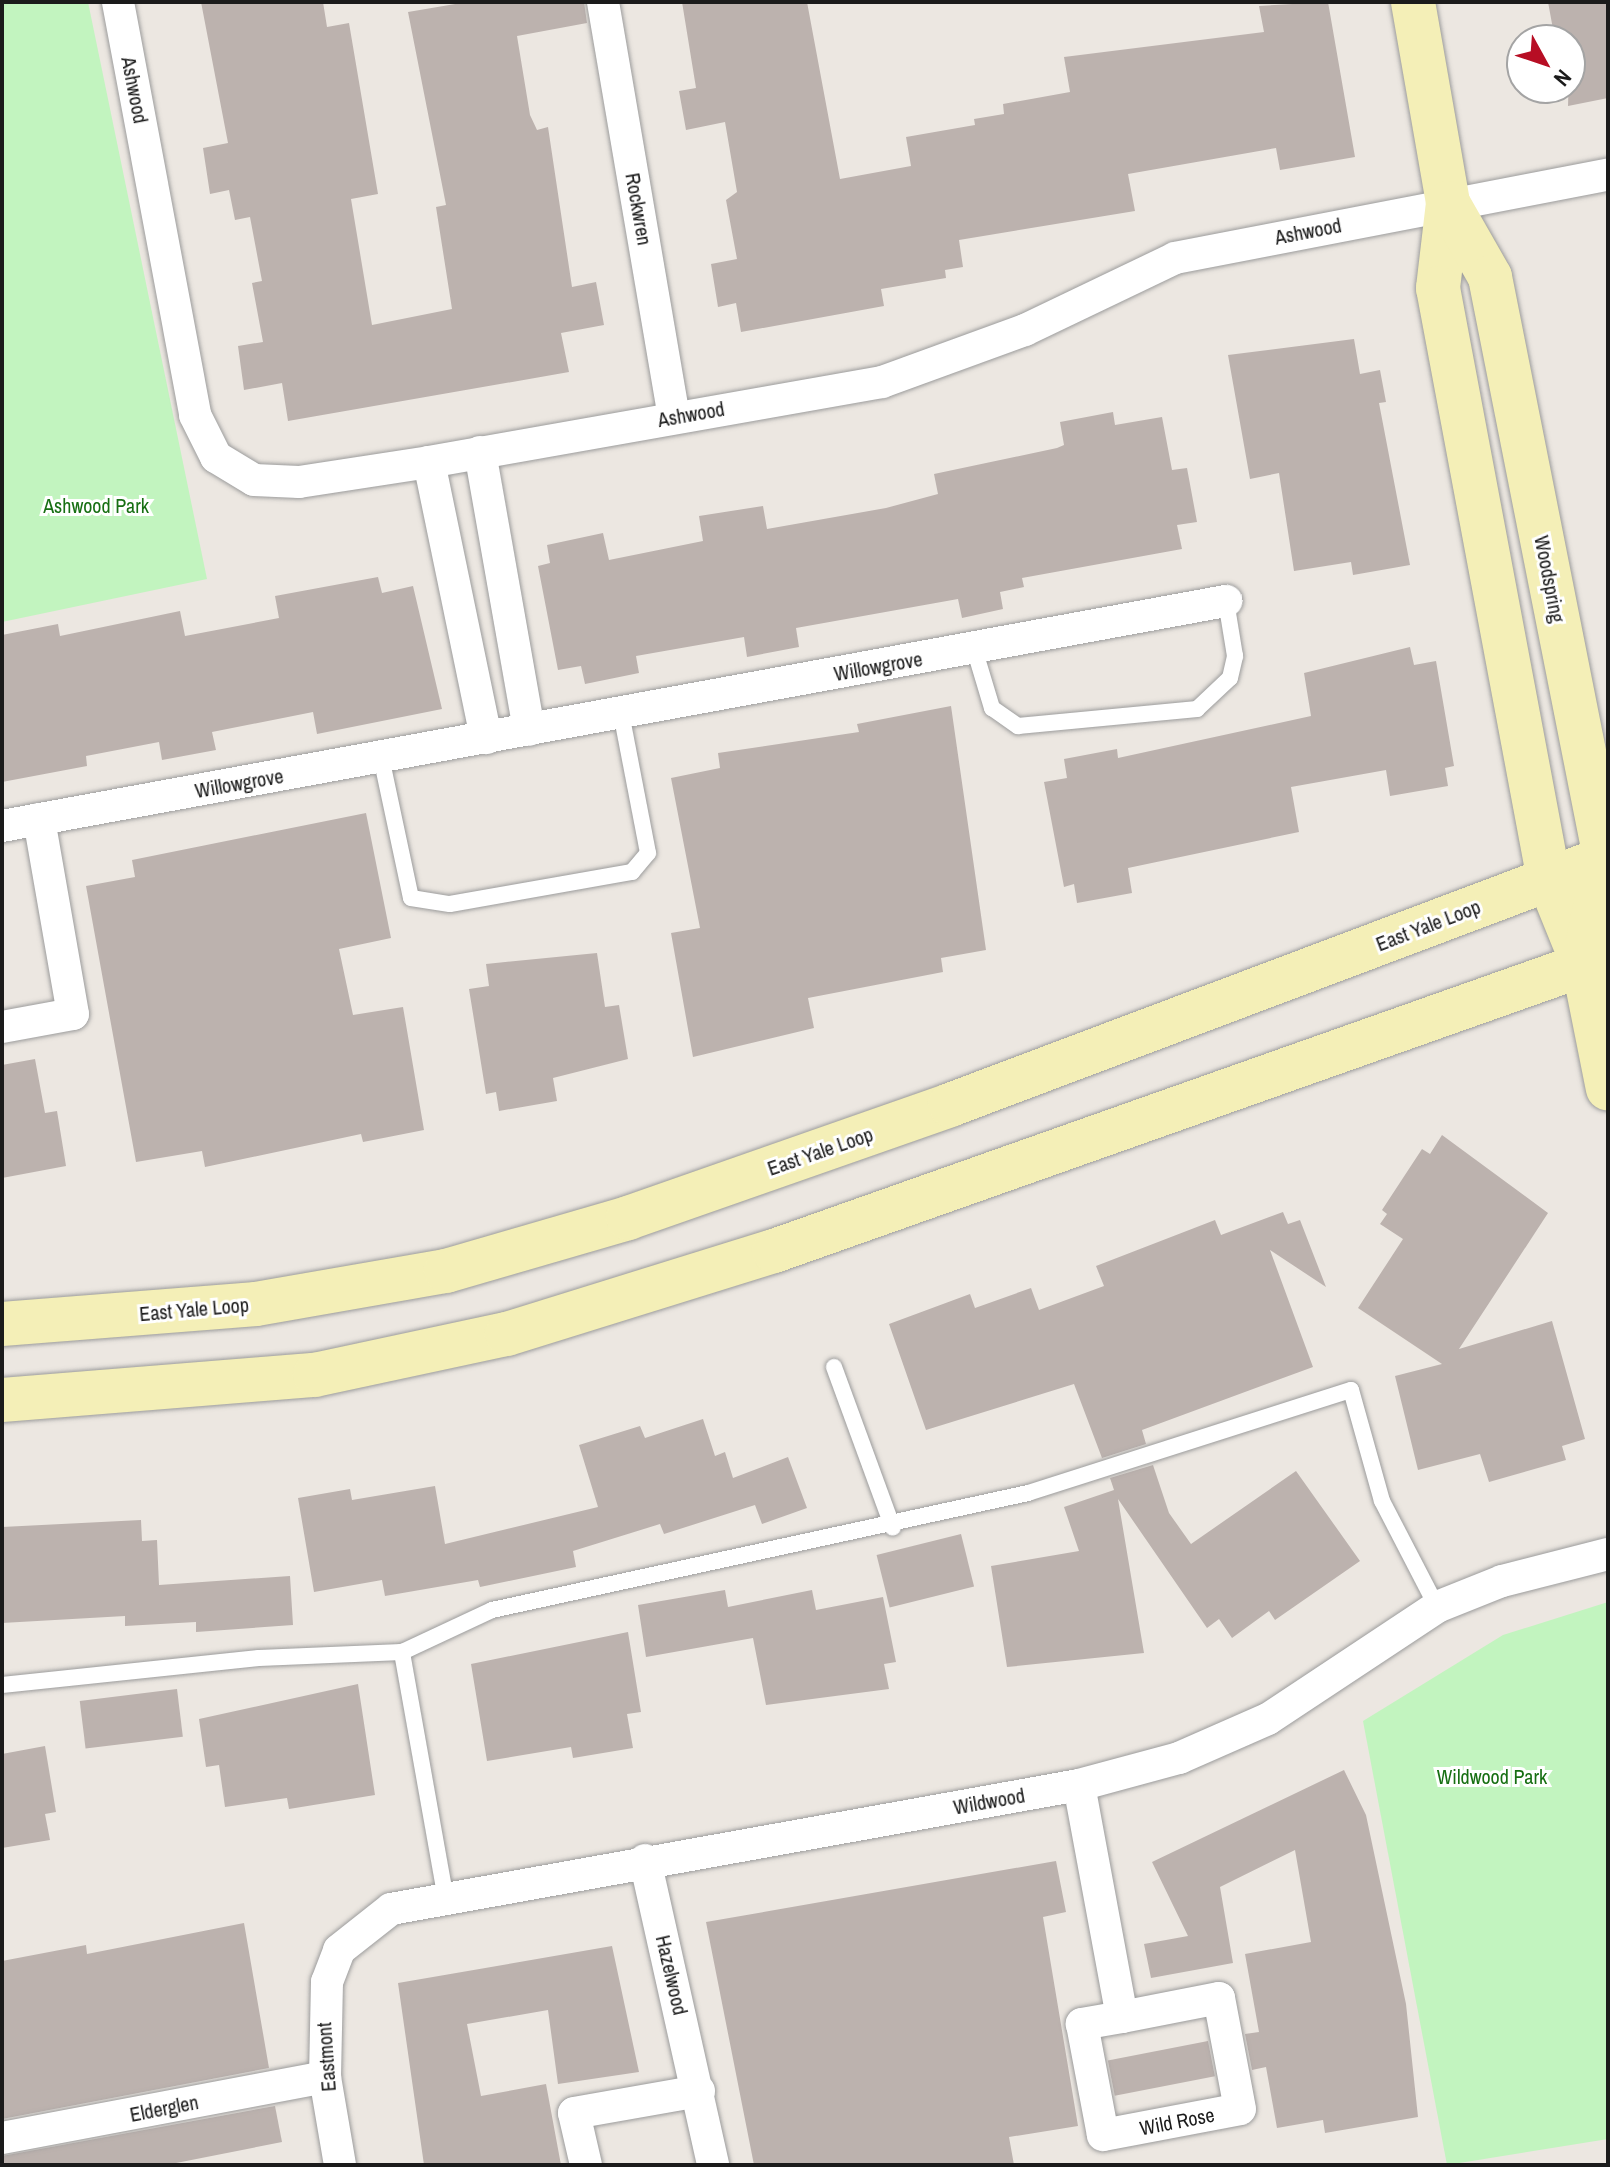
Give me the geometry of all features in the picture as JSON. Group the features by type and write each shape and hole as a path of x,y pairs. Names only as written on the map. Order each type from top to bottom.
{"main road":[{"name":"Woodspring","path":"1413,2 1448,203 1438,288 1549,880 1596,960"},
{"name":"Woodspring","path":"1448,203 1490,277 1606,858 1596,960 1608,1089"},
{"name":"East Yale Loop","path":"2,1324 256,1304 446,1271 628,1218 950,1105 1606,858"},
{"path":"2,1400 315,1375 507,1334 774,1251 1596,960"}],"street":[{"name":"Ashwood","path":"118,2 195,415 216,457 254,480 299,482 429,462 882,382 1025,330 1175,258 1448,203 1608,175"},
{"name":"Rockwren","path":"603,2 674,417"},
{"path":"480,452 529,730"},
{"path":"429,462 486,738"},
{"name":"Willowgrove","path":"2,826 1226,601"},
{"path":"2,1027 73,1014 39,819"},
{"name":"Wildwood","path":"339,1950 391,1909 445,1894 1079,1785 1179,1758 1268,1719 1437,1607 1502,1581 1608,1554"},
{"path":"1079,1785 1122,2017"},
{"name":"Hazelwood","path":"645,1860 699,2091 713,2165"},
{"name":"Eastmont","path":"339,1950 323,2015 325,2077 340,2165"},
{"name":"Wild Rose","path":"1219,1998 1240,2109 1103,2135 1082,2024 1122,2017 1219,1998"},
{"name":"Elderglen","path":"2,2138 325,2077"},
{"path":"586,2165 574,2113 699,2091"}],"lane":[{"path":"974,648 992,708 1018,726 1197,709 1230,678 1235,656 1226,601"},
{"path":"381,757 411,898 450,904 632,872 648,853 621,713"},
{"path":"834,1367 893,1528"},
{"path":"2,1685 259,1658 402,1652 492,1610 893,1528 1028,1493 1351,1390 1382,1501 1437,1607"},
{"path":"402,1652 445,1894"}],"green space":[{"name":"Ashwood Park","path":"2,2 88,2 207,579 2,622"},
{"name":"Wildwood Park","path":"1608,1602 1608,2139 1447,2165 1363,1721 1503,1635"}],"building":[{"path":"201,2 323,2 327,27 349,23 378,194 351,199 372,325 452,309 436,207 446,205 408,12 467,2 584,2 587,23 517,36 530,115 537,130 548,127 572,287 596,282 604,325 561,333 569,372 288,421 282,383 244,390 238,346 263,342 252,283 262,281 250,217 235,220 229,190 210,194 203,148 228,143"},
{"path":"682,2 807,2 840,179 911,166 906,137 975,125 974,119 1004,114 1003,104 1070,92 1064,57 1264,32 1259,6 1328,2 1355,157 1280,170 1276,148 1128,174 1135,211 959,240 963,267 945,270 946,278 881,289 884,306 741,332 736,303 718,307 711,264 737,259 726,200 737,192 725,122 686,130 679,91 696,88"},
{"path":"1548,2 1608,2 1608,98 1586,102 1586,24 1552,24"},
{"path":"1354,339 1360,374 1380,370 1386,402 1379,403 1410,565 1353,575 1351,562 1294,571 1279,473 1250,479 1228,355"},
{"path":"1113,412 1115,425 1162,417 1172,470 1187,468 1197,522 1177,525 1182,549 1022,578 1024,587 1000,592 1003,609 962,618 958,599 796,628 799,647 747,657 744,637 636,656 639,673 585,684 581,666 558,670 538,566 550,563 547,545 603,533 609,560 703,541 699,516 763,506 767,529 886,508 938,494 934,474 1057,448 1064,445 1060,422"},
{"path":"378,577 382,593 413,586 442,709 317,734 313,712 212,732 216,750 162,760 159,742 86,756 87,766 2,782 2,635 58,624 60,636 180,611 185,636 279,618 275,596"},
{"path":"1410,647 1414,665 1436,661 1454,766 1445,768 1448,786 1390,796 1386,770 1291,787 1299,832 1128,868 1132,893 1077,903 1074,884 1064,887 1044,782 1067,778 1064,759 1117,749 1118,758 1311,716 1304,673"},
{"path":"951,706 986,950 941,958 943,972 808,998 814,1028 693,1057 671,933 700,928 671,778 720,768 718,753 859,732 857,724"},
{"path":"366,813 391,938 339,949 353,1015 403,1007 424,1130 363,1142 361,1134 205,1167 202,1151 136,1162 86,886 135,877 132,860"},
{"path":"597,953 605,1007 619,1005 628,1059 553,1078 557,1101 499,1111 496,1092 486,1094 469,989 489,986 486,964"},
{"path":"35,1059 45,1113 57,1111 66,1166 2,1178 2,1065"},
{"path":"1442,1135 1548,1213 1459,1349 1552,1321 1585,1439 1562,1446 1566,1460 1489,1482 1480,1454 1418,1470 1395,1376 1442,1364 1358,1308 1403,1239 1380,1224 1387,1214 1382,1210 1422,1149 1430,1154"},
{"path":"1283,1212 1288,1224 1300,1220 1326,1287 1270,1250 1313,1367 1142,1430 1146,1444 1102,1458 1074,1384 926,1430 889,1324 970,1294 975,1308 1031,1288 1039,1310 1104,1286 1096,1266 1215,1220 1221,1235"},
{"path":"703,1419 715,1456 725,1452 733,1478 788,1457 807,1508 762,1524 755,1505 664,1534 660,1524 573,1551 576,1567 480,1587 478,1580 385,1596 382,1580 314,1592 298,1498 350,1489 352,1500 435,1486 445,1544 598,1507 579,1445 640,1426 645,1438"},
{"path":"1153,1465 1169,1513 1191,1544 1296,1471 1360,1561 1275,1620 1269,1611 1232,1638 1219,1619 1207,1628 1118,1499 1144,1653 1007,1667 991,1566 1079,1551 1064,1507 1114,1490 1110,1478"},
{"path":"141,1520 142,1541 157,1540 159,1585 290,1576 293,1625 196,1632 196,1622 125,1626 125,1616 2,1623 2,1527"},
{"path":"961,1534 974,1586 890,1607 877,1555"},
{"path":"725,1590 728,1607 812,1590 816,1610 883,1597 896,1662 884,1664 889,1689 766,1705 753,1638 646,1657 638,1605"},
{"path":"628,1632 641,1712 627,1714 633,1748 573,1758 571,1747 487,1761 471,1664"},
{"path":"358,1684 375,1795 289,1809 287,1798 225,1807 219,1765 206,1767 199,1719"},
{"path":"177,1689 183,1737 86,1749 80,1701"},
{"path":"45,1746 56,1812 45,1814 50,1840 2,1848 2,1754"},
{"path":"1344,1770 1366,1815 1406,2004 1418,2117 1325,2133 1323,2120 1277,2128 1266,2067 1252,2070 1245,2034 1259,2032 1245,1954 1311,1942 1295,1850 1220,1887 1233,1963 1151,1978 1144,1944 1188,1936 1152,1862"},
{"path":"1056,1861 1066,1912 1043,1917 1078,2126 1009,2137 1014,2165 754,2165 706,1922"},
{"path":"244,1923 269,2068 2,2119 2,1961 86,1945 87,1954"},
{"path":"612,1946 639,2072 558,2084 548,2010 467,2024 481,2096 546,2084 561,2165 424,2165 398,1983"},
{"path":"1208,2041 1215,2076 1115,2096 1108,2060"},
{"path":"275,2106 282,2142 166,2165 2,2165 2,2156"}]}
